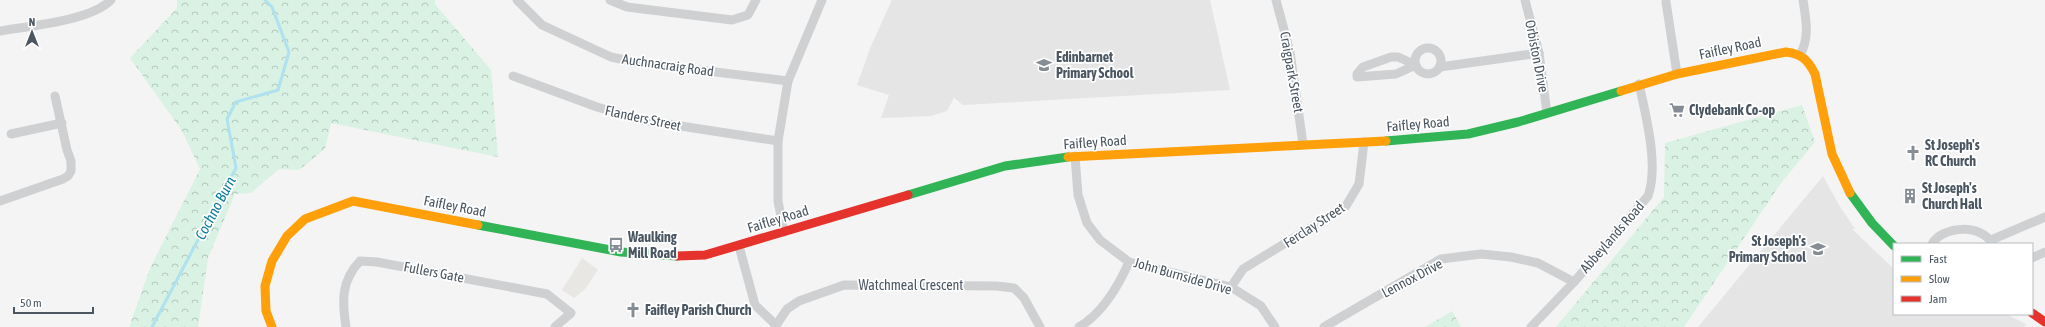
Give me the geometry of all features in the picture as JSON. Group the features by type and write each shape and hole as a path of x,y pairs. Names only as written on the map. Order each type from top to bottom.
{"street":[{"path":"0,31 89,15 104,7 111,0"},
{"name":"Auchnacraig Road","path":"517,0 542,25 611,57 635,62 788,81"},
{"path":"610,0 626,7 648,4 732,20 748,14 756,0"},
{"path":"784,232 778,201 778,141 788,81 822,0"},
{"name":"Craigpark Street","path":"1276,0 1292,60 1303,144"},
{"name":"Orbiston Drive","path":"1525,0 1539,53 1547,112"},
{"path":"1803,0 1807,25 1807,38 1800,56 1811,65 1816,78 1828,141 1844,183 1873,225 1893,245"},
{"path":"1666,2 1677,74"},
{"path":"1416,66 1396,74 1357,77 1357,74 1363,67 1398,56 1416,66 1425,74 1434,73 1442,63 1440,54 1433,48 1424,48 1417,53 1416,66"},
{"name":"Faifley Road","path":"272,327 266,311 265,286 272,261 287,236 305,219 353,201 635,254 673,256 705,255 1005,166 1075,156 1364,142 1468,134 1677,74 1775,53 1786,52 1800,56"},
{"path":"1440,67 1539,53"},
{"name":"Flanders Street","path":"512,76 597,108 642,120 778,141"},
{"name":"Abbeylands Road","path":"1532,327 1574,282 1648,196 1652,186 1653,165 1639,84"},
{"path":"0,201 68,176 71,171 71,161 67,150 55,96"},
{"path":"11,134 62,123"},
{"name":"Ferclay Street","path":"1231,287 1243,269 1346,206 1359,184 1364,142"},
{"name":"John Burnside Drive","path":"1075,156 1078,195 1087,223 1100,240 1129,262 1231,287 1262,306 1275,327"},
{"path":"1933,243 1948,231 1971,229 1991,242 2045,217"},
{"path":"739,246 755,305 776,326"},
{"path":"2033,258 2045,252"},
{"name":"Lennox Drive","path":"1324,327 1441,259 1481,254 1511,257 1538,263 1574,282"},
{"name":"Fullers Gate","path":"346,327 343,304 348,275 360,261 377,262 547,294 571,313 555,327"},
{"path":"1079,327 1090,320 1119,285 1129,262"},
{"name":"Watchmeal Crescent","path":"776,326 787,309 799,300 844,285 996,286 1014,288 1024,298 1040,327"},
{"path":"2033,314 2045,322"}],"shaded area":[{"name":"Edinbarnet Primary School","path":"892,0 1210,0 1230,90 963,105 954,98 947,111 931,116 881,118 889,95 857,85 871,46"},
{"name":"St Joseph's Primary School","path":"1823,176 1839,205 1855,229 1852,229 1893,268 1893,315 2008,315 2026,324 2024,327 1698,327"},
{"path":"582,258 598,270 585,289 574,298 562,290"}],"green space":[{"path":"177,0 435,0 435,4 491,70 498,157 331,123 325,149 299,170 279,169 251,193 235,194 208,258 198,327 129,327 151,266 200,169 182,131 130,58 177,8"},
{"path":"1802,105 1815,142 1781,183 1684,327 1556,327 1664,197 1665,143"},
{"path":"1452,311 1461,327 1425,327"}],"waterway":[{"name":"Cochno Burn","path":"152,327 236,168 227,119 236,102 278,90 289,52 272,7 265,0"}],"traffic: fast":[{"path":"1386,141 1468,134 1518,122 1621,91"},
{"path":"908,195 1005,166 1068,157"},
{"path":"1850,193 1872,223 1893,245"},
{"path":"478,225 621,252 677,256"}],"traffic: slow":[{"path":"1621,91 1677,74 1786,52 1796,54 1807,61 1815,74 1832,154 1850,193"},
{"path":"1068,157 1386,141"},
{"path":"272,327 266,311 265,286 272,261 287,236 305,219 353,201 478,225"}],"traffic: jam":[{"path":"677,256 705,255 908,195"},
{"path":"2033,314 2045,322"}],"place":[{"name":"Edinbarnet Primary School","path":"1044,65"},
{"name":"Clydebank Co-op","path":"1677,110"},
{"name":"St Joseph's RC Church","path":"1913,153"},
{"name":"St Joseph's Church Hall","path":"1910,196"},
{"name":"Waulking Mill Road","path":"616,245"},
{"name":"St Joseph's Primary School","path":"1818,249"},
{"name":"Faifley Parish Church","path":"633,310"}]}
